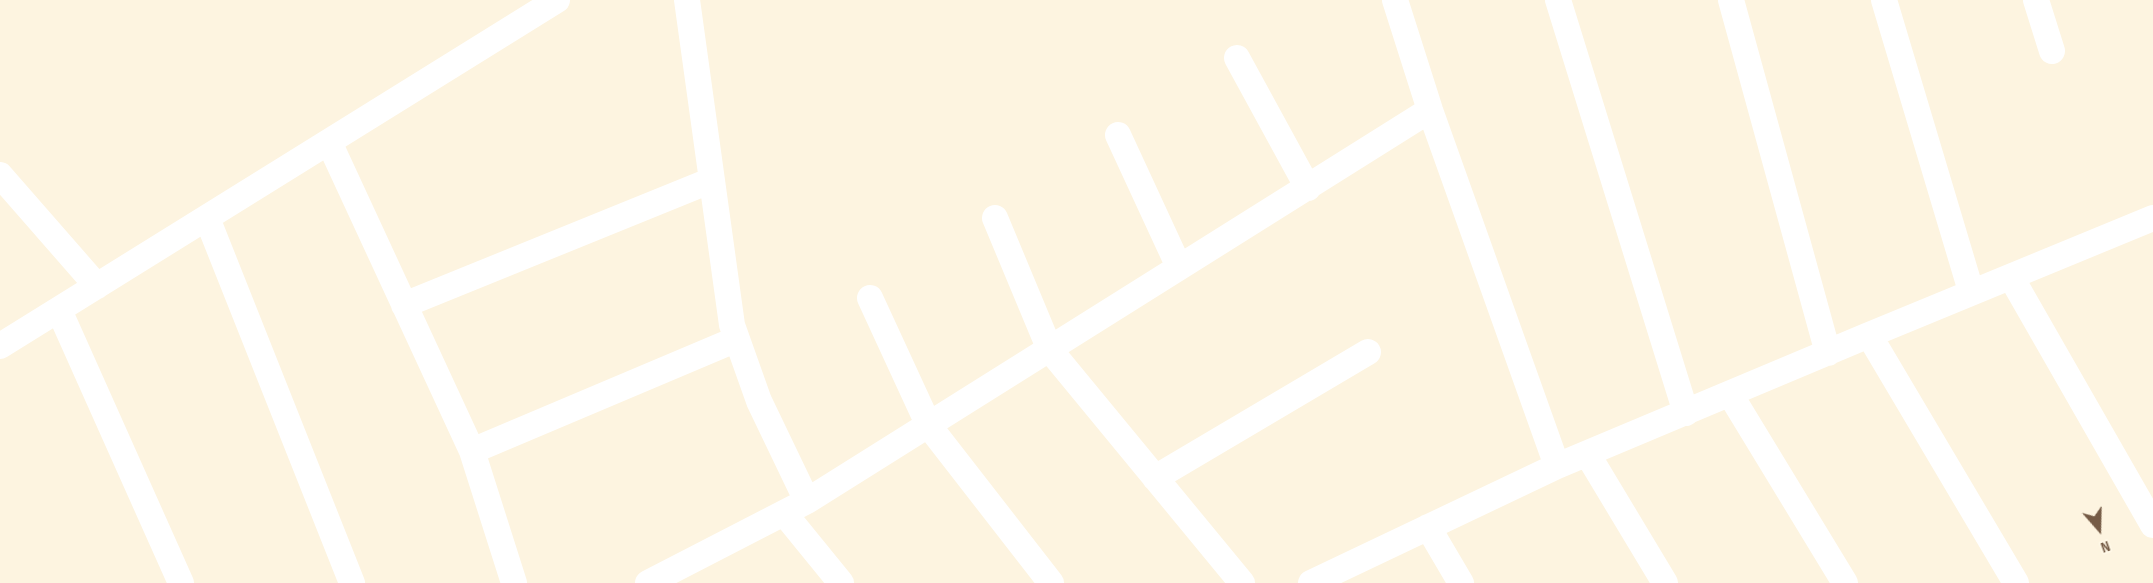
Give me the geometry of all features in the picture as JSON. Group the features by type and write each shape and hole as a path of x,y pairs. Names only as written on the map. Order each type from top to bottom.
{"street":[{"path":"0,346 557,0"},
{"path":"687,0 732,324 759,401 807,501"},
{"path":"1395,0 1430,110 1557,466"},
{"path":"1558,0 1686,413"},
{"path":"1731,0 1828,352"},
{"path":"1884,0 1971,291"},
{"path":"2036,0 2052,51"},
{"path":"1237,58 1308,188"},
{"path":"656,581 807,501 1430,110"},
{"path":"1118,135 1179,267"},
{"path":"329,142 472,451 514,583"},
{"path":"0,175 97,286"},
{"path":"404,305 712,180"},
{"path":"207,218 351,583"},
{"path":"995,218 1050,350 1242,583"},
{"path":"1311,583 1557,466 1588,455 1971,291 2011,277 2153,218"},
{"path":"2011,277 2152,522"},
{"path":"870,298 928,426 1051,583"},
{"path":"59,310 182,583"},
{"path":"1869,335 2016,583"},
{"path":"472,451 737,339"},
{"path":"1155,478 1368,352"},
{"path":"1730,394 1845,583"},
{"path":"1588,455 1665,583"},
{"path":"784,513 842,583"},
{"path":"1428,527 1461,583"}]}
